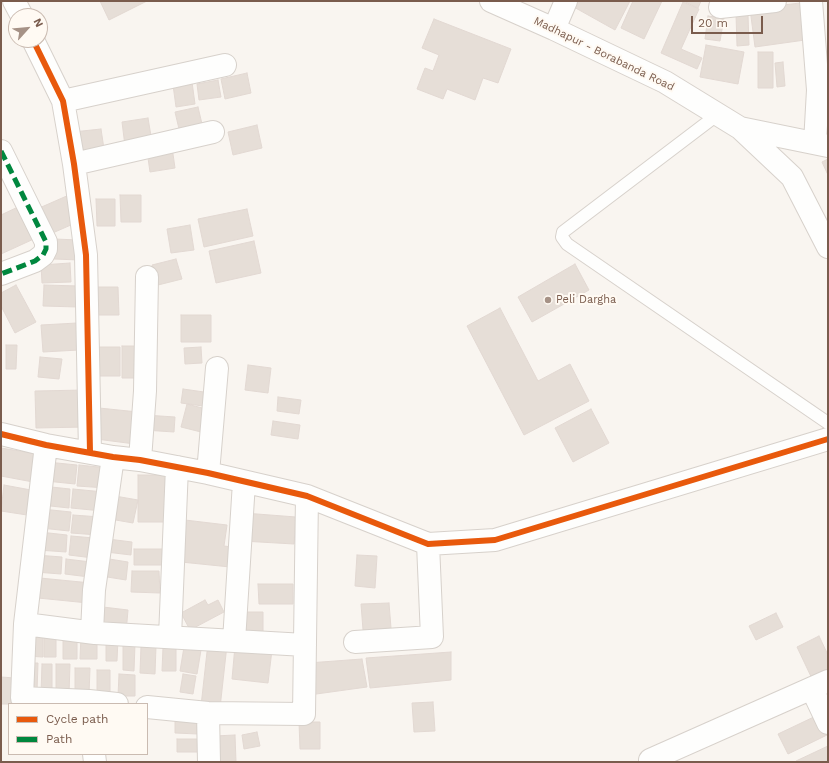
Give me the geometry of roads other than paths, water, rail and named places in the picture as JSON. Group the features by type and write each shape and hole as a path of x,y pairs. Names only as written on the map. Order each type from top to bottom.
{"street":[{"name":"Madhapur - Borabanda Road","path":"491,1 554,29 665,82 740,128 822,144"},
{"path":"554,29 566,1"},
{"path":"720,7 775,1"},
{"path":"811,1 823,90 822,144"},
{"path":"37,48 63,101 74,164 86,255 90,452"},
{"path":"63,101 225,65"},
{"path":"740,128 792,177 828,246"},
{"path":"74,164 213,132"},
{"path":"1,150 46,242 46,249 43,255 35,261 1,274"},
{"path":"140,460 146,391 147,277"},
{"path":"208,474 217,368"},
{"path":"1,434 46,445 178,467 307,496 428,544 495,540 828,439"},
{"path":"46,445 25,624 22,698 90,703"},
{"path":"92,632 94,590 113,457"},
{"path":"170,637 178,467"},
{"path":"234,641 244,482"},
{"path":"148,707 208,713 304,714 307,496"},
{"path":"355,642 432,637 428,544"},
{"path":"25,624 92,632 305,646"},
{"path":"650,760 820,685 828,723"},
{"path":"208,713 210,762"}],"lane":[{"path":"717,115 563,232 562,237 567,244 828,423"}],"place":[{"name":"Peli Dargha","path":"548,300"}]}
